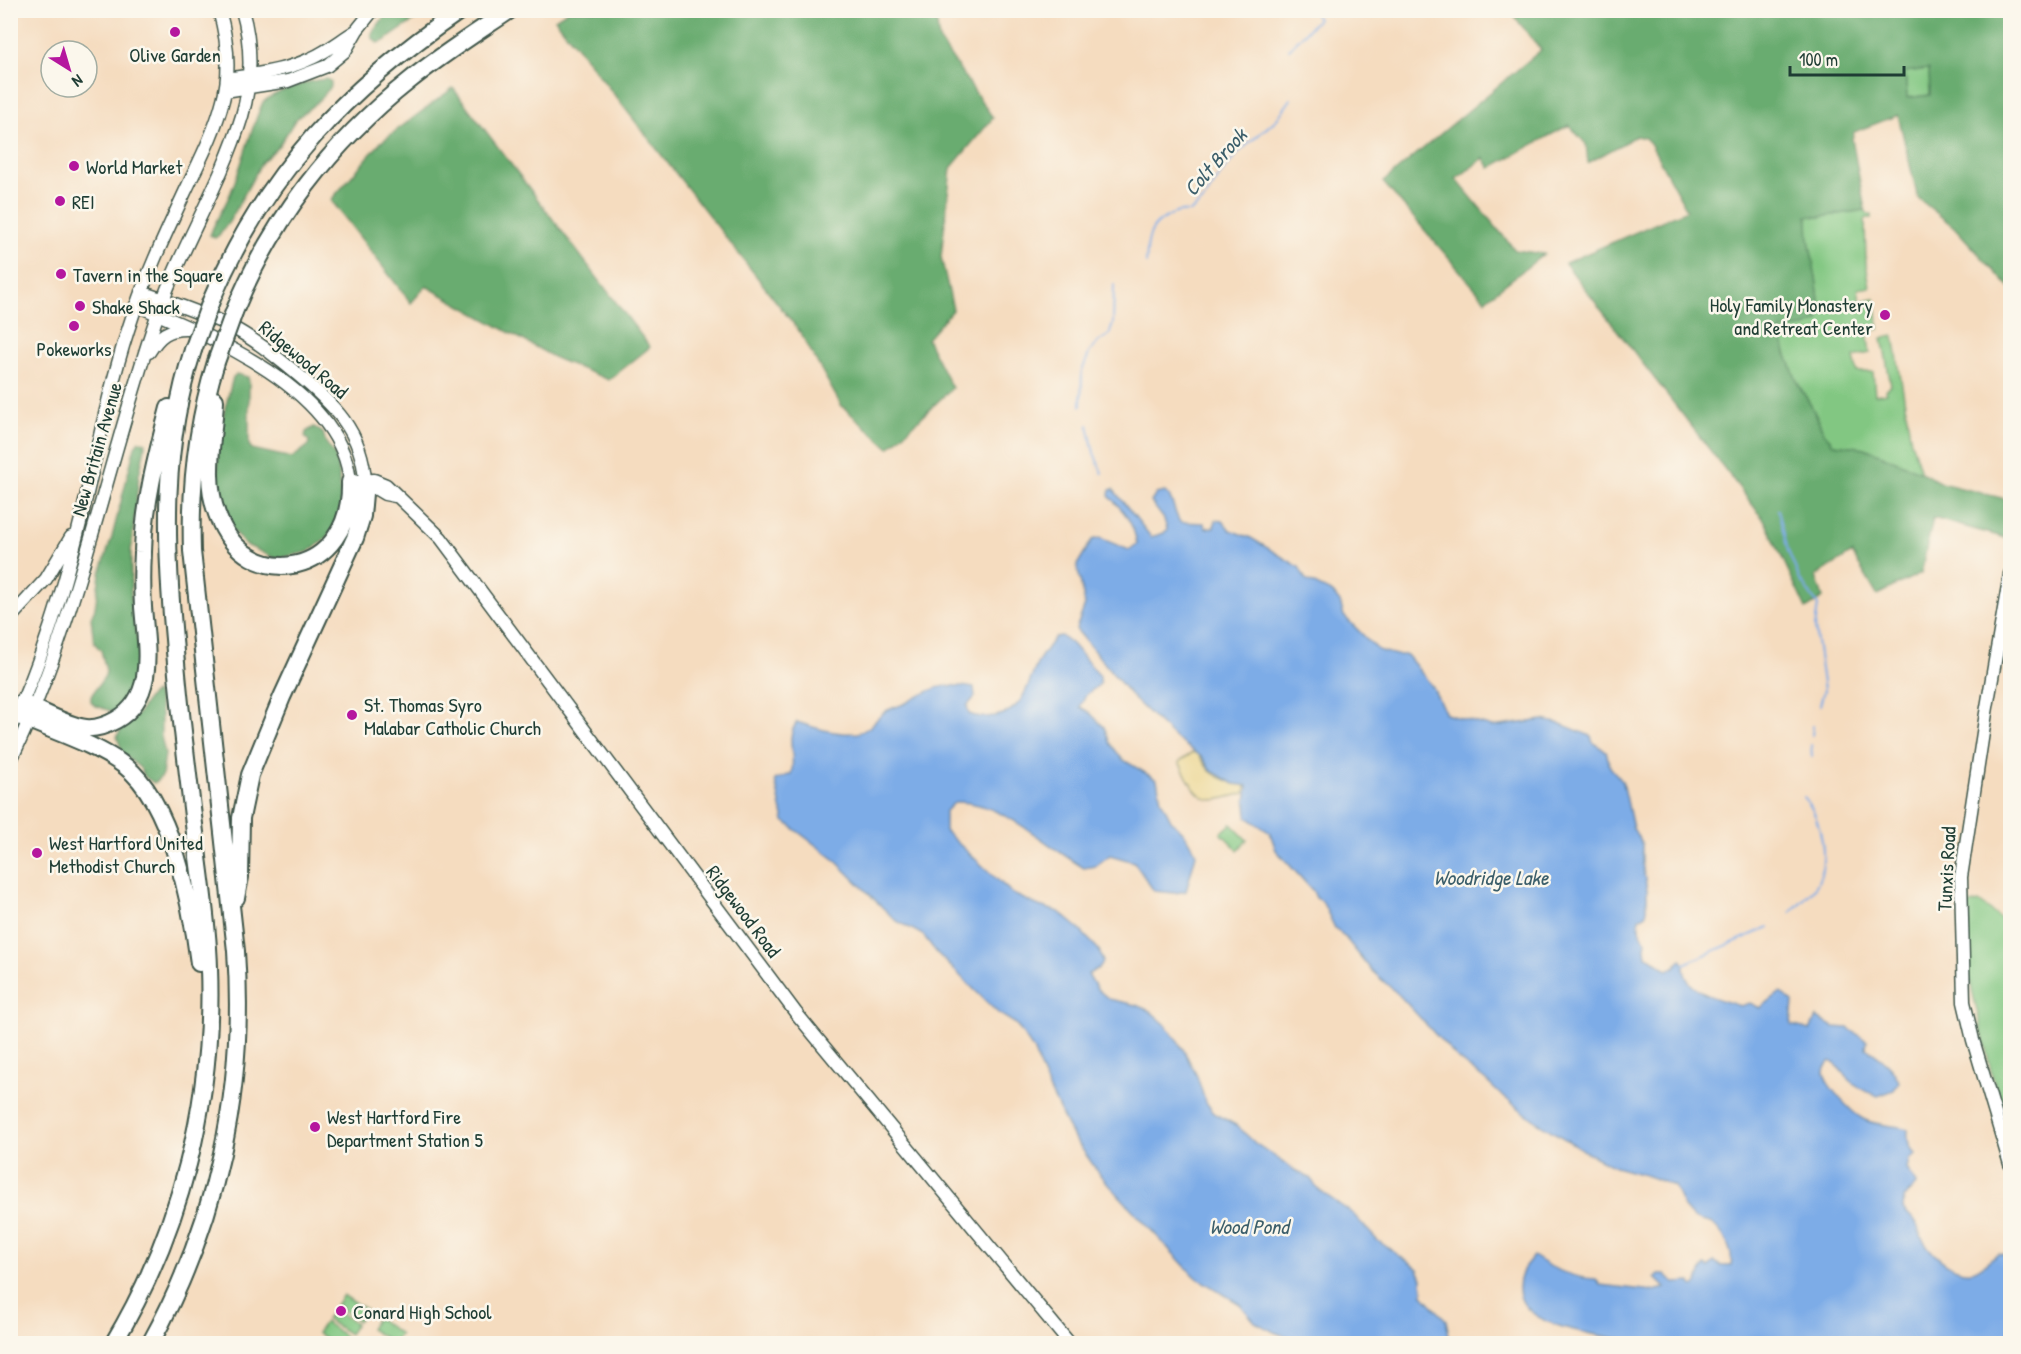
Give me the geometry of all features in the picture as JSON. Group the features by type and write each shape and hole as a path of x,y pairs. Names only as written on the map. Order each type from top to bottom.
{"highway":[{"path":"150,1344 182,1279 206,1216 219,1172 234,1084 239,1012 237,963 192,551 195,464 204,408 215,365 234,312 253,270 285,215 307,184 370,114 416,75 510,10"},
{"path":"113,1344 146,1281 171,1219 191,1150 207,1053 210,988 208,939 180,714 167,549 172,449 179,405 191,356 211,301 232,254 260,206 316,131 346,100 382,69 458,12"},
{"path":"21,715 96,728 124,716 134,706 140,695 147,664 142,563 147,507 172,395 191,356"},
{"path":"215,365 211,489 214,507 221,525 239,548 260,561 278,566 303,563 320,555 334,542 344,525 358,482"},
{"path":"232,914 240,877 241,818 250,775 282,696 355,538 362,516 358,482"},
{"path":"21,715 120,762 141,782 157,804 178,864 194,928 207,1053"}],"main road":[{"name":"New Britain Avenue","path":"10,762 21,715 51,626 81,517 117,368 136,305 213,132 226,85 225,39 219,10"},
{"name":"New Britain Avenue","path":"21,715 69,616 158,314 242,116 249,75 249,46 243,10"},
{"path":"226,85 248,88 288,81 327,66 345,51 357,30 373,10"},
{"path":"226,85 249,75 301,63 326,51 357,30"},
{"name":"Ridgewood Road","path":"141,292 217,320 248,336 286,364 328,400 354,436 361,455 358,482"},
{"name":"Ridgewood Road","path":"136,305 196,331 264,369 315,408 331,427 358,482"},
{"path":"140,369 164,334 181,329 196,331"},
{"name":"Ridgewood Road","path":"358,482 376,481 388,487 395,496 425,521 453,553 796,1013 1070,1344"},
{"path":"10,618 50,575 81,517"},
{"name":"Tunxis Road","path":"2010,574 1961,877 1964,1002 2010,1164"}],"green space":[{"path":"569,10 935,11 939,40 993,118 951,168 941,257 953,309 927,339 952,388 889,448 841,405 800,332 555,19"},
{"path":"389,11 428,11 384,41 377,43 372,33"},
{"path":"1510,11 2005,11 2010,50 2010,288 1954,227 1918,198 1898,115 1854,132 1852,139 1865,210 1820,217 1807,216 1818,290 1819,321 1805,327 1780,330 1798,384 1823,431 1833,444 1865,448 1941,483 2010,500 2010,524 2006,538 1933,518 1921,573 1877,595 1852,553 1816,576 1823,598 1806,609 1765,521 1565,263 1687,210 1645,138 1636,136 1588,163 1586,144 1569,125 1490,168 1484,158 1456,179 1515,250 1544,254 1485,300 1383,182 1541,50","holes":["1929,69 1930,95 1907,98 1905,72"]},
{"path":"1929,69 1930,95 1907,98 1905,71"},
{"path":"327,79 331,82 331,87 295,120 278,147 262,162 229,222 215,238 210,235 231,192 263,102 294,87"},
{"path":"453,88 650,347 609,380 557,359 426,286 411,303 331,200 381,142"},
{"path":"1865,210 1872,215 1872,218 1865,220 1866,264 1870,287 1858,289 1860,301 1875,298 1879,329 1867,332 1870,353 1854,357 1857,372 1873,372 1875,395 1886,393 1885,390 1891,385 1882,338 1894,336 1911,441 1921,472 1865,448 1833,444 1823,431 1798,384 1780,329 1805,327 1819,320 1818,290 1806,215 1820,217"},
{"path":"237,374 248,377 249,382 249,445 252,449 292,458 308,446 306,432 314,427 323,433 326,443 335,455 341,506 335,526 326,539 308,552 276,559 244,544 227,523 217,484 219,432 233,377"},
{"path":"139,441 146,443 139,475 131,553 131,610 139,647 137,684 123,706 113,712 94,705 91,701 91,696 106,671 101,650 94,643 91,617 95,608 100,574 112,537 135,446"},
{"path":"155,692 158,696 161,714 161,736 165,754 162,776 154,783 123,754 117,737"},
{"path":"1231,824 1247,840 1238,850 1221,833"},
{"path":"1979,902 2010,926 2010,1133 1992,1075 1966,964 1965,905"},
{"path":"343,1295 366,1310 358,1321 336,1305"},
{"path":"334,1308 356,1324 349,1334 326,1319"},
{"path":"377,1318 400,1334 393,1343 370,1329"},
{"path":"325,1322 346,1337 342,1343 333,1343 317,1333"}],"sand":[{"path":"1195,751 1214,774 1227,781 1246,785 1245,793 1212,800 1206,799 1196,791 1179,762"}],"water":[{"name":"Woodridge Lake","path":"1113,489 1151,537 1164,533 1167,529 1164,519 1151,502 1156,494 1165,492 1171,499 1180,522 1204,523 1205,528 1214,527 1216,520 1223,521 1230,530 1251,538 1299,567 1306,580 1333,593 1340,602 1344,616 1378,650 1396,655 1407,655 1432,686 1446,714 1492,727 1543,720 1561,724 1591,736 1593,743 1606,751 1610,767 1623,782 1633,828 1642,844 1647,910 1645,915 1639,918 1638,924 1646,941 1646,956 1667,970 1674,968 1681,959 1686,977 1702,993 1740,1006 1750,1003 1760,1008 1781,992 1793,1002 1791,1025 1810,1030 1816,1017 1833,1027 1848,1028 1867,1041 1866,1048 1886,1062 1896,1076 1899,1082 1894,1090 1878,1096 1871,1094 1854,1083 1835,1063 1830,1061 1824,1073 1829,1085 1840,1099 1863,1119 1908,1129 1909,1143 1916,1154 1909,1159 1907,1169 1917,1184 1904,1198 1903,1209 1915,1221 1923,1239 1933,1253 1953,1267 1968,1271 1978,1269 1998,1253 2010,1256 2010,1343 1642,1343 1569,1329 1550,1323 1534,1314 1523,1303 1519,1288 1523,1270 1533,1256 1563,1272 1596,1279 1600,1285 1654,1291 1665,1288 1655,1278 1659,1274 1665,1274 1675,1283 1691,1282 1695,1286 1705,1265 1709,1267 1714,1262 1722,1266 1731,1266 1731,1255 1724,1237 1716,1228 1687,1212 1674,1186 1615,1167 1593,1156 1540,1124 1459,1060 1399,995 1372,971 1335,928 1322,901 1316,898 1313,891 1276,850 1270,833 1247,817 1248,786 1234,784 1210,770 1203,758 1175,738 1134,699 1076,629 1085,605 1077,565 1092,540 1100,538 1129,550 1137,544 1127,517 1109,496 1110,490"},
{"name":"Wood Pond","path":"1061,636 1072,644 1100,676 1100,684 1086,695 1080,707 1089,712 1104,727 1110,743 1122,759 1157,780 1161,800 1171,820 1184,833 1196,854 1186,891 1175,893 1154,891 1134,862 1110,855 1095,866 1084,868 1006,816 972,803 955,802 945,812 945,831 1013,894 1059,912 1099,950 1103,962 1099,968 1088,974 1097,989 1109,999 1136,1005 1150,1011 1165,1024 1183,1049 1197,1076 1205,1101 1214,1113 1236,1125 1255,1143 1310,1178 1319,1190 1353,1214 1377,1240 1418,1269 1422,1279 1423,1295 1446,1320 1449,1335 1445,1343 1322,1344 1300,1341 1274,1332 1255,1322 1240,1304 1194,1276 1101,1176 1070,1132 1033,1049 1016,1024 998,1013 937,953 923,935 895,920 834,859 784,821 775,780 791,774 793,760 791,735 797,722 834,732 862,732 886,711 932,689 947,686 974,688 975,697 967,706 969,714 986,717 1006,713 1019,702 1039,660 1055,637"}],"waterway":[{"name":"Colt Brook","path":"1289,49 1318,19 1312,10"},
{"name":"Colt Brook","path":"1146,263 1149,236 1155,226 1173,214 1190,212 1203,201 1225,168 1241,150 1277,119 1291,99"},
{"name":"Colt Brook","path":"1081,406 1082,371 1090,351 1109,335 1113,324 1114,285"},
{"name":"Colt Brook","path":"1088,425 1094,453 1102,473"},
{"path":"1778,510 1788,551 1800,580 1818,605 1815,628 1824,690 1820,705"},
{"path":"1812,735 1813,726"},
{"path":"1811,745 1812,756"},
{"path":"1791,912 1814,889 1822,868 1820,829 1804,797"},
{"path":"1684,964 1769,927"}],"place":[{"name":"Olive Garden","path":"175,32"},
{"name":"World Market","path":"74,166"},
{"name":"REI","path":"60,201"},
{"name":"Tavern in the Square","path":"61,274"},
{"name":"Shake Shack","path":"80,306"},
{"name":"Holy Family Monastery and Retreat Center","path":"1885,315"},
{"name":"Pokeworks","path":"74,326"},
{"name":"St. Thomas Syro Malabar Catholic Church","path":"352,715"},
{"name":"West Hartford United Methodist Church","path":"37,853"},
{"name":"West Hartford Fire Department Station 5","path":"315,1127"},
{"name":"Conard High School","path":"341,1311"}]}
